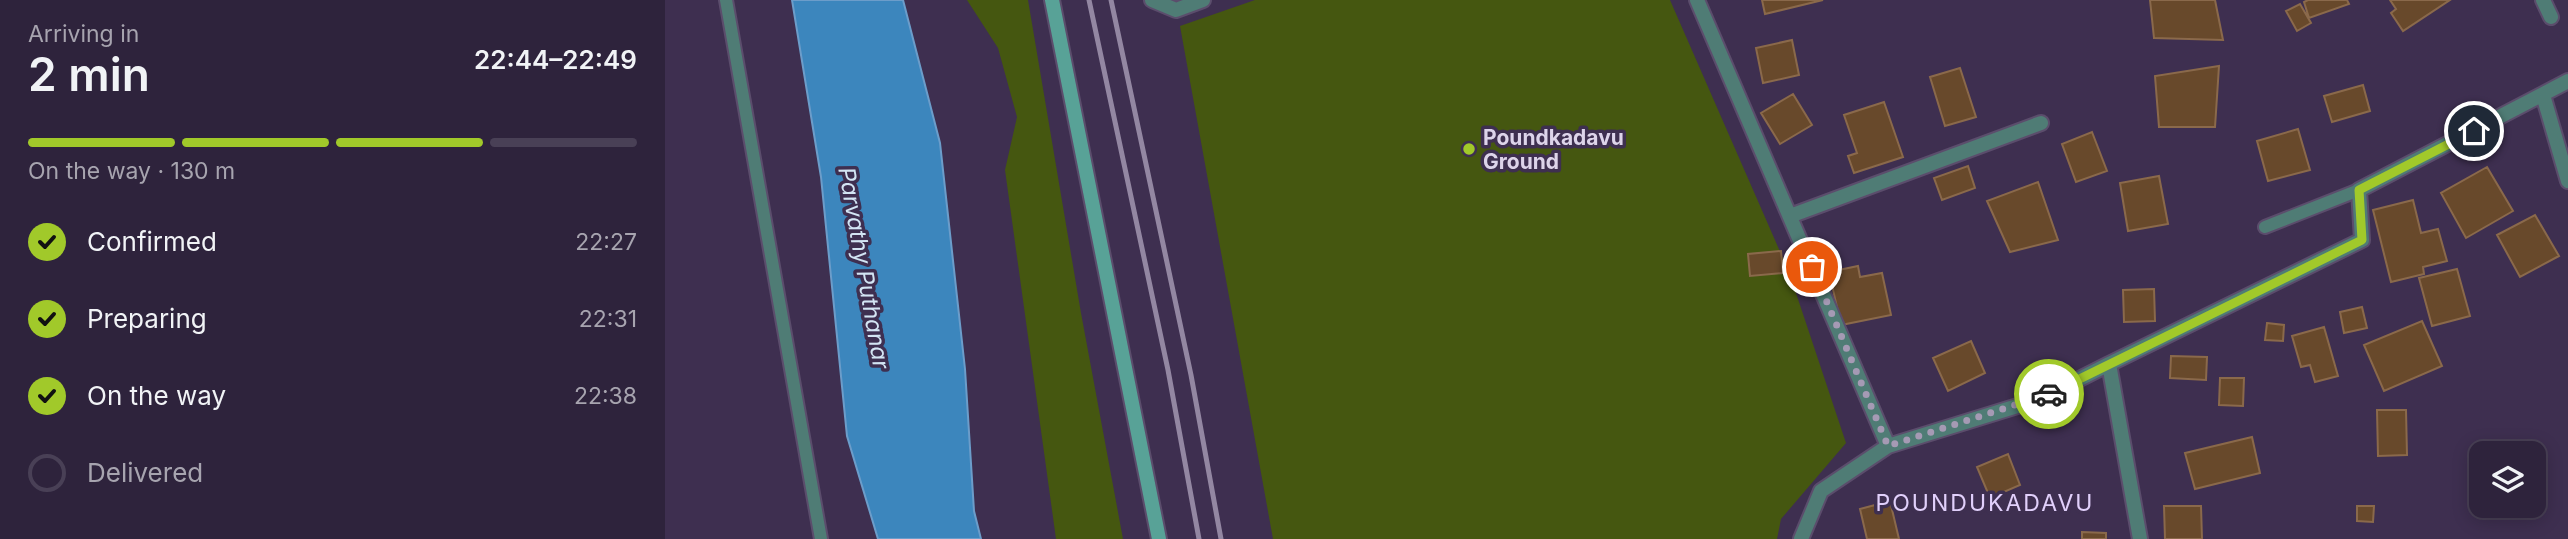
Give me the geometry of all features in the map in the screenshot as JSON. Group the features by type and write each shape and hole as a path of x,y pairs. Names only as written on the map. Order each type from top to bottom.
{"main road":[{"path":"1052,0 1159,539"}],"street":[{"path":"1152,0 1176,10 1203,0"},
{"path":"1697,0 1888,446"},
{"path":"2543,0 2551,17"},
{"path":"1801,539 1821,491 1888,446 2039,399 2362,240 2359,190 2568,81"},
{"path":"2543,95 2568,181"},
{"path":"1790,216 2041,122"},
{"path":"2109,364 2140,539"}],"lane":[{"path":"726,0 821,539"},
{"path":"2265,227 2359,190"}],"green space":[{"path":"967,0 1028,0 1081,313 1123,539 1056,539 1005,170 1017,117 998,48"},
{"name":"Poundkadavu Ground","path":"1255,0 1670,0 1789,272 1846,443 1781,519 1777,539 1273,539 1180,26"}],"water":[{"name":"Parvathy Puthanar","path":"792,0 903,0 940,143 965,369 974,511 981,539 878,539 847,436 821,177"}],"building":[{"path":"1762,0 1823,0 1765,14"},
{"path":"2150,0 2215,0 2223,40 2154,38"},
{"path":"2347,0 2349,4 2309,18 2304,2"},
{"path":"2390,0 2450,0 2403,31 2391,13 2396,9"},
{"path":"2300,4 2311,23 2297,31 2286,11"},
{"path":"1792,40 1799,75 1763,83 1756,48"},
{"path":"2219,66 2215,127 2159,127 2155,76"},
{"path":"1960,68 1976,117 1945,126 1930,77"},
{"path":"2363,85 2370,111 2332,122 2324,96"},
{"path":"1793,94 1812,125 1780,144 1761,113"},
{"path":"1884,102 1903,157 1854,173 1848,156 1857,153 1844,115"},
{"path":"2298,129 2310,170 2268,181 2257,141"},
{"path":"2092,132 2107,171 2076,182 2062,144"},
{"path":"1968,166 1975,188 1942,200 1934,178"},
{"path":"2487,167 2513,211 2466,238 2441,193"},
{"path":"2159,176 2168,224 2128,231 2120,183"},
{"path":"2038,182 2058,240 2010,252 1987,201"},
{"path":"2413,200 2421,233 2438,229 2447,261 2423,267 2424,274 2391,282 2373,210"},
{"path":"2535,215 2559,256 2520,277 2497,235"},
{"path":"1781,251 1783,273 1750,276 1748,254"},
{"path":"1858,266 1860,277 1882,273 1891,315 1841,325 1829,272"},
{"path":"2457,269 2470,316 2432,326 2419,278"},
{"path":"2154,289 2155,321 2124,322 2123,290"},
{"path":"2362,307 2367,328 2344,333 2340,312"},
{"path":"2422,321 2442,366 2384,391 2364,345"},
{"path":"2267,323 2284,325 2283,341 2265,340"},
{"path":"2324,327 2338,376 2315,382 2310,365 2301,367 2292,336"},
{"path":"1971,341 1985,373 1948,391 1933,358"},
{"path":"2171,356 2207,357 2206,380 2170,378"},
{"path":"2220,378 2244,378 2243,406 2219,405"},
{"path":"2377,410 2406,410 2407,455 2378,456"},
{"path":"2252,437 2260,473 2195,489 2185,453"},
{"path":"2008,454 2020,485 1990,498 1977,467"},
{"path":"1890,501 1899,539 1867,539 1860,509"},
{"path":"2164,506 2201,506 2202,539 2165,539"},
{"path":"2357,506 2374,506 2373,522 2357,521"},
{"path":"2082,532 2106,533 2106,539 2082,539"}],"railway":[{"path":"1089,0 1168,370 1199,539"},
{"path":"1111,0 1191,375 1221,539"}],"way so far":[{"path":"1812,267 1888,446 2049,394"}],"place":[{"name":"Poundkadavu Ground","path":"1469,149"}],"district":[{"name":"POUNDUKADAVU","path":"1985,503"}],"route":[{"path":"2049,394 2362,240 2359,190 2474,131"}]}
